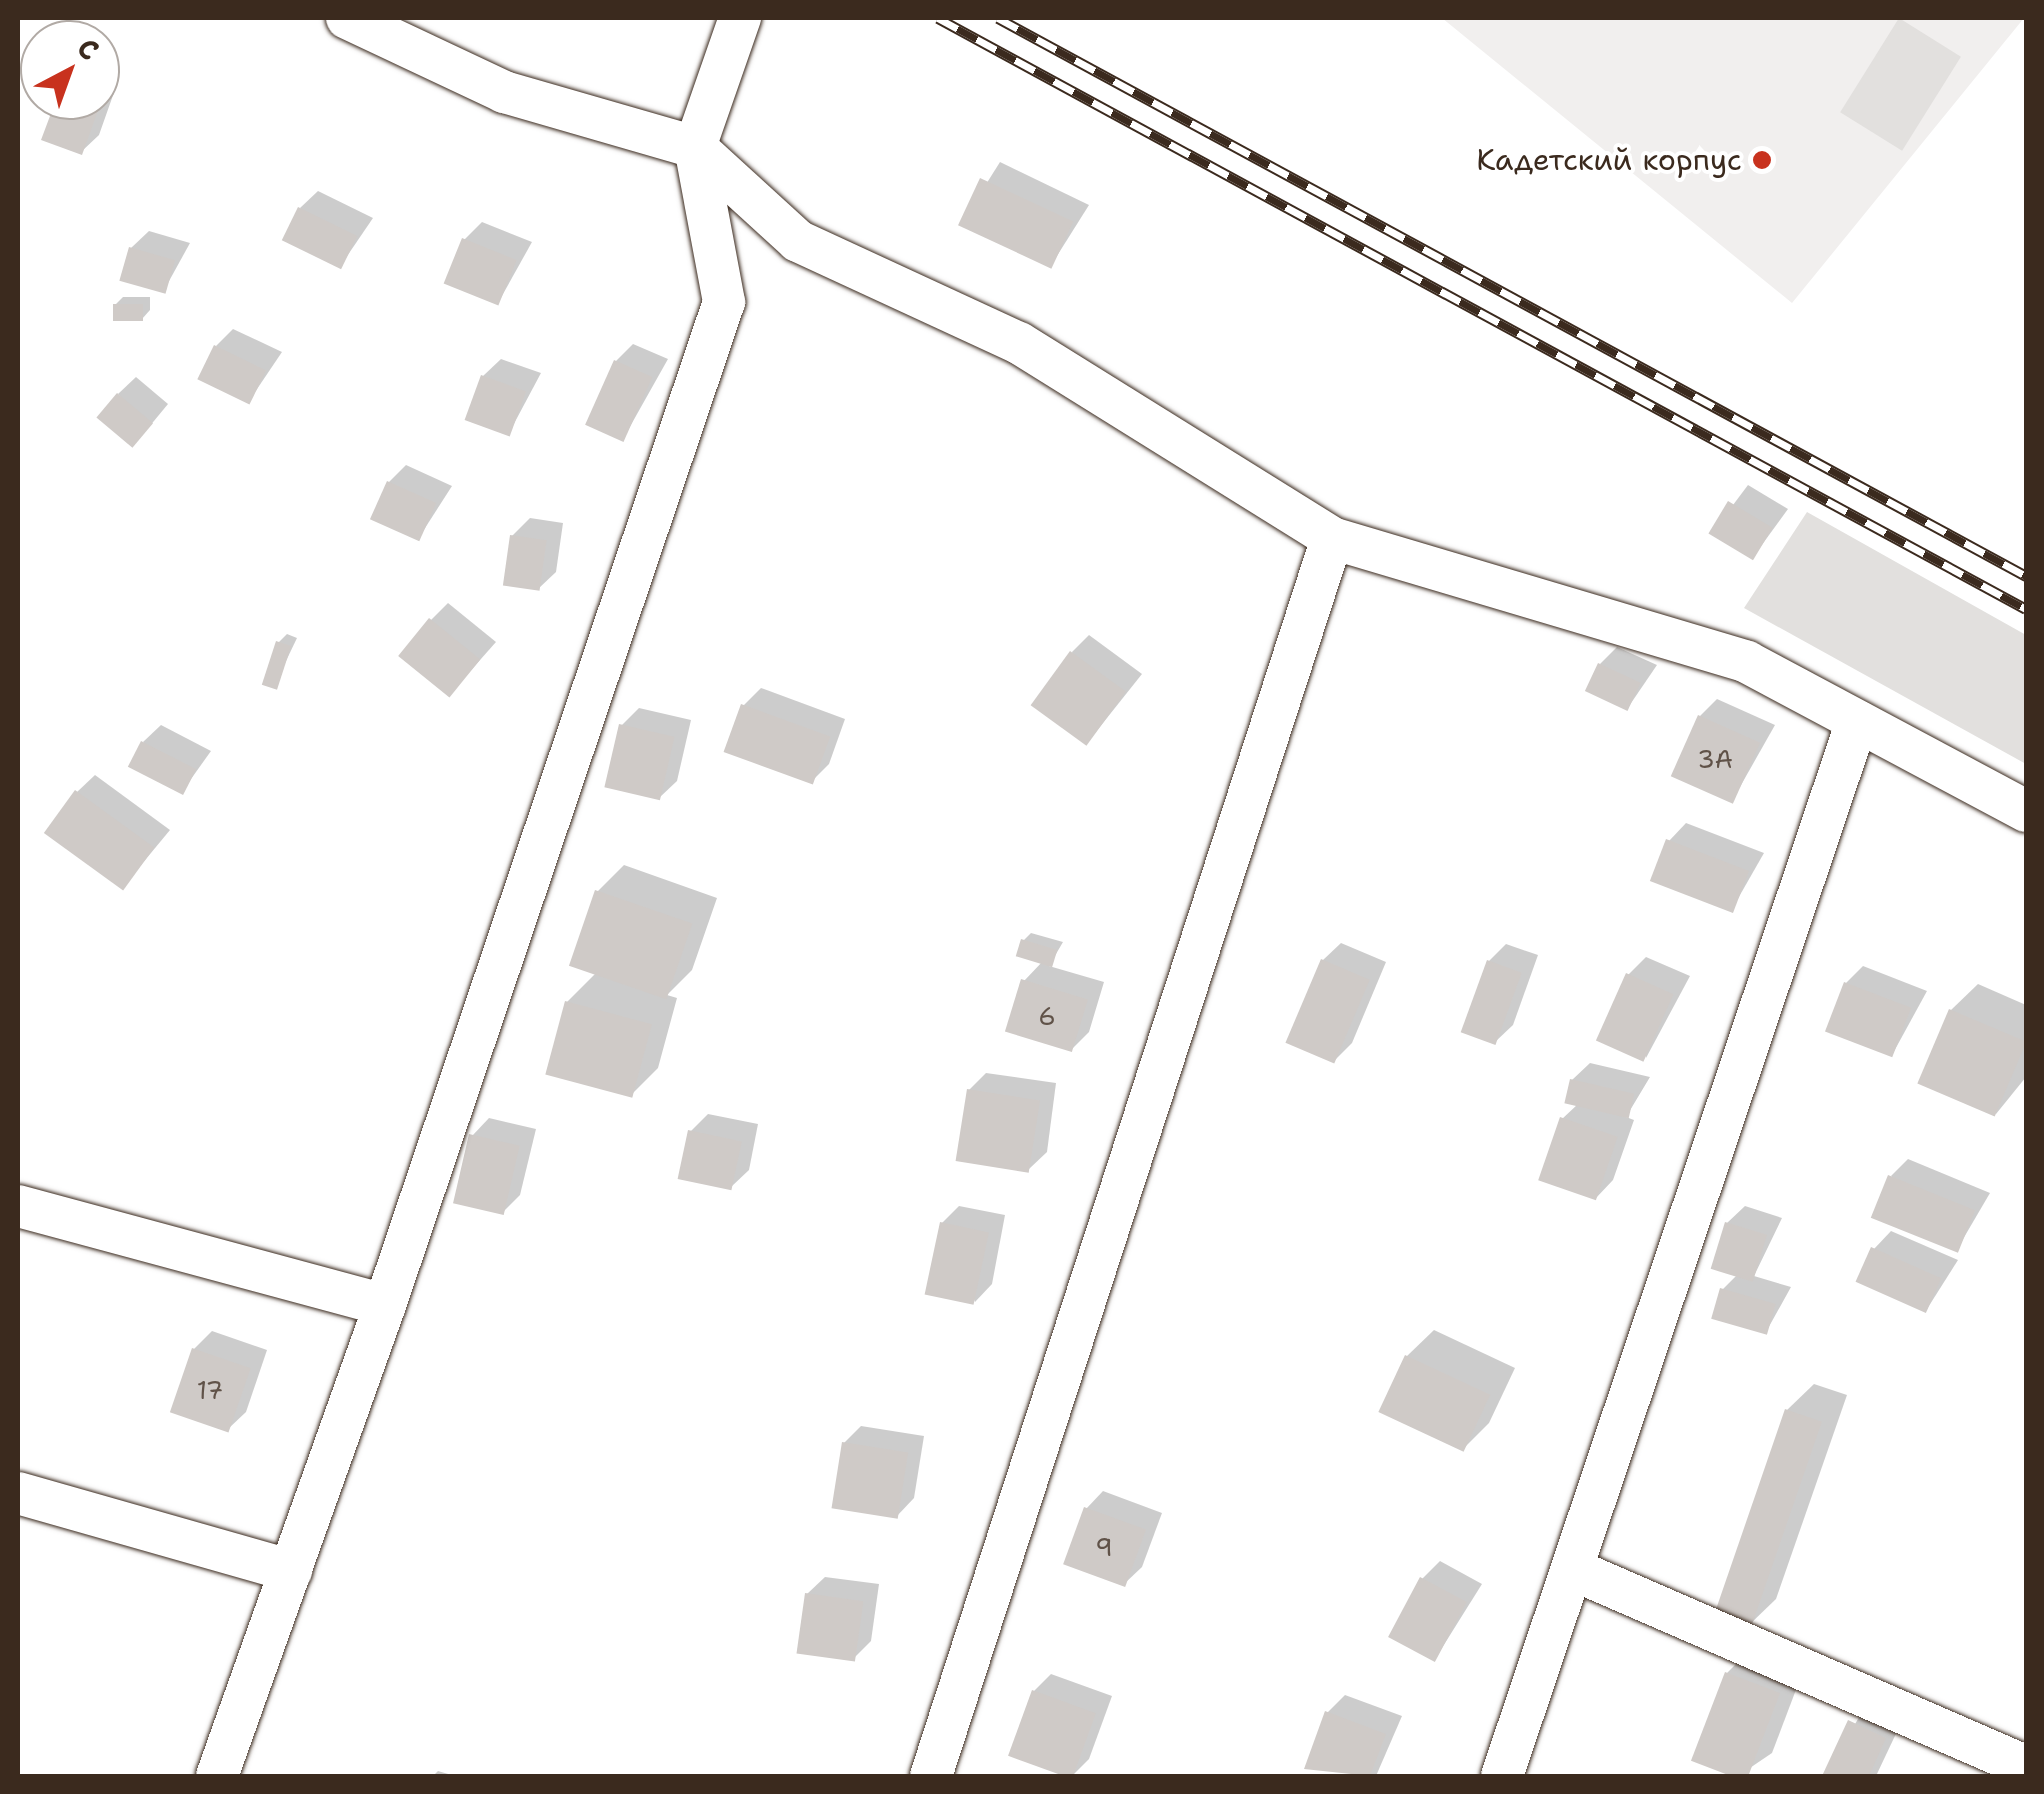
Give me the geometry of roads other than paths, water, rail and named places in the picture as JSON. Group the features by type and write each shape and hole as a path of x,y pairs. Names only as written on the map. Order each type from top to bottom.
{"street":[{"path":"347,18 504,92 694,148 798,240 1019,343 1332,538 1747,662 2026,811"},
{"path":"217,1776 386,1306 724,302 694,148 740,18"},
{"path":"931,1776 1332,538"},
{"path":"1502,1776 1857,722"},
{"path":"18,1206 386,1306"},
{"path":"18,1493 291,1571"},
{"path":"1572,1569 2026,1766"}],"railway":[{"path":"938,18 2026,609"},
{"path":"998,18 2026,576"}],"place":[{"name":"Кадетский корпус","path":"1762,160"}]}
